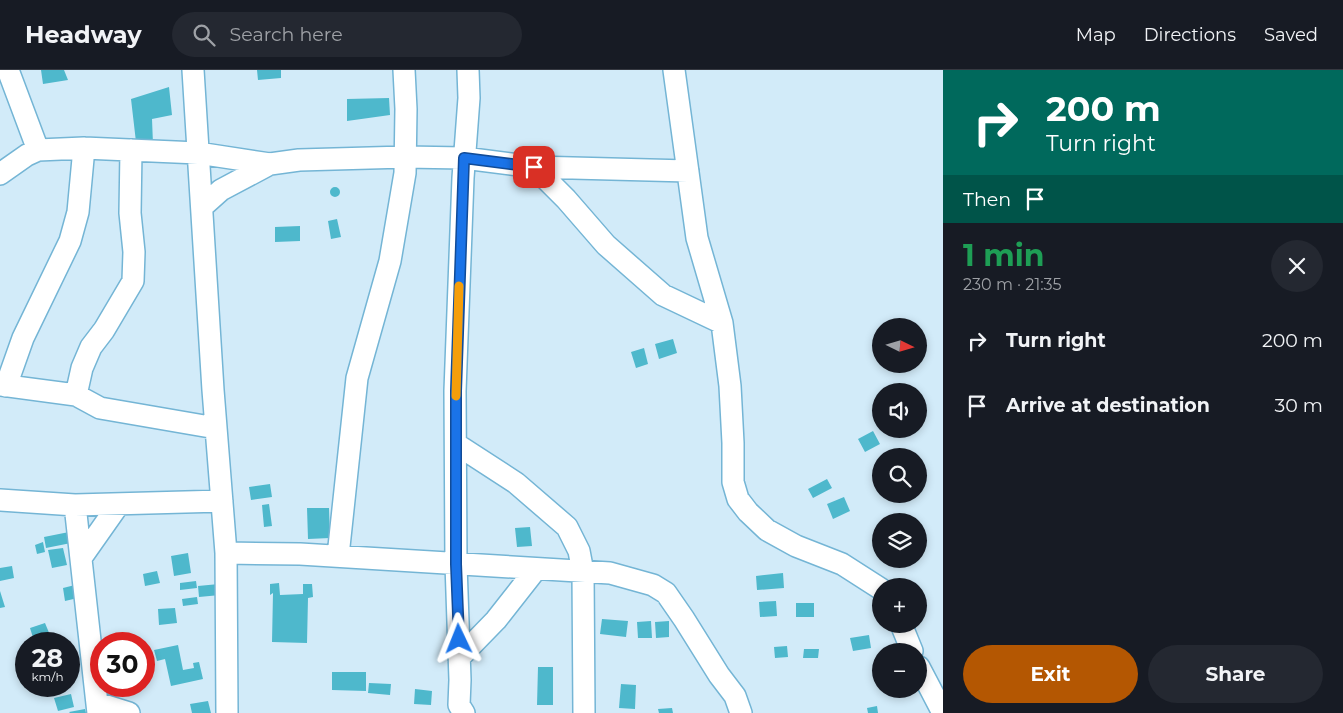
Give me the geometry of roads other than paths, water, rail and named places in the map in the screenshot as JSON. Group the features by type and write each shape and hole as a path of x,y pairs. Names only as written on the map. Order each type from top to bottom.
{"street":[{"path":"8,70 38,150"},
{"path":"193,70 226,553 227,713"},
{"path":"338,556 357,378 390,261 405,173 406,109 404,70"},
{"path":"464,713 460,705 456,564 456,381 464,158 469,98 468,70"},
{"path":"674,70 697,238 722,323 730,386 733,482 738,499 748,512 767,530 796,546 842,564 872,584"},
{"path":"84,148 78,212 70,241 23,338 3,386 76,395 100,408 216,428"},
{"path":"0,174 27,155 38,150 84,148 198,153 270,164 299,160 464,158 534,167 688,171"},
{"path":"76,395 82,368 91,347 104,330 133,281 134,252 130,213 130,150"},
{"path":"202,207 221,190 270,164"},
{"path":"534,167 566,199 606,245 663,295 722,323"},
{"path":"456,444 516,483 566,527 579,551 583,572 584,713"},
{"path":"0,500 75,505 222,501"},
{"path":"81,558 119,504"},
{"path":"75,505 97,708 129,713"},
{"path":"226,553 300,554 610,573 653,585 666,593 684,619 719,675 735,696 741,713"},
{"path":"459,658 496,620 536,569"},
{"path":"927,682 943,713"}]}
